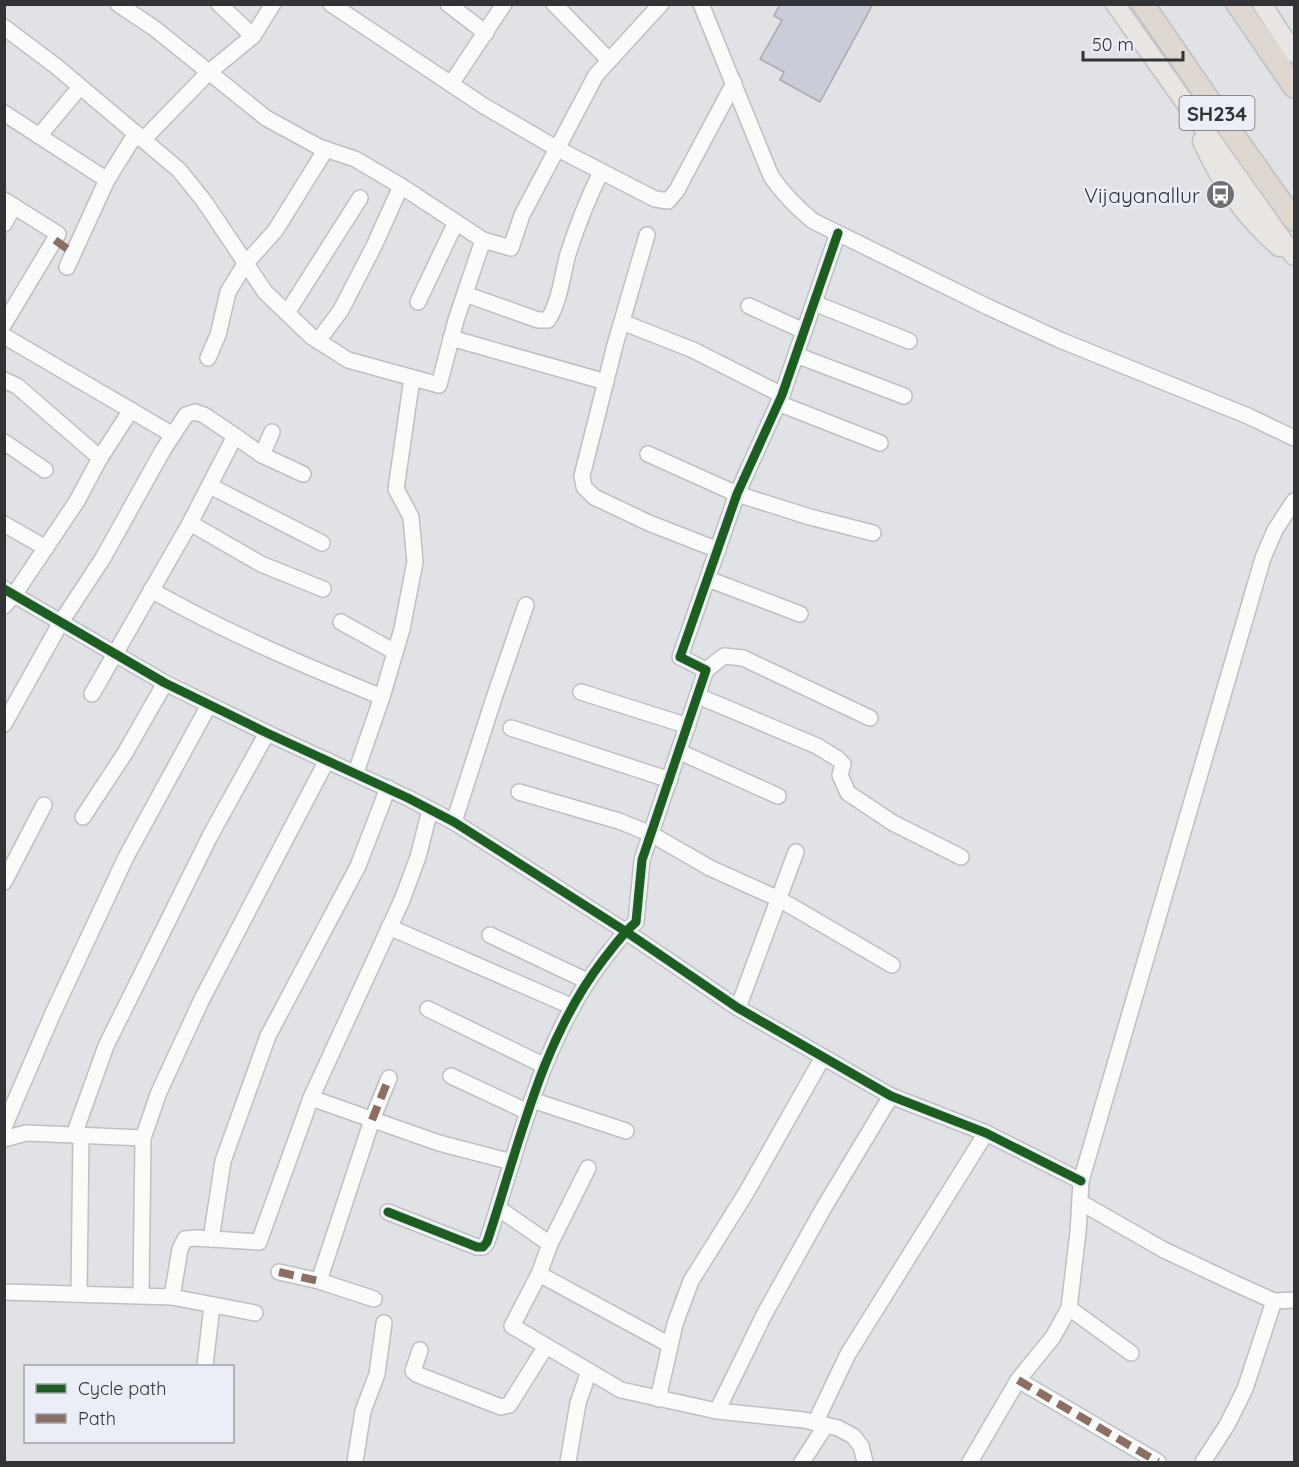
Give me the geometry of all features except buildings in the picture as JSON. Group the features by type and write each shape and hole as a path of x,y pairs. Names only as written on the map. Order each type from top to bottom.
{"highway":[{"name":"SH234","path":"1143,4 1294,220"},
{"path":"1237,4 1294,87"}],"main road":[{"path":"1115,4 1294,257"},
{"path":"1262,4 1294,52"}],"street":[{"path":"118,4 154,28 266,118 326,149 355,159 483,240 511,248 522,215 596,75 661,4"},
{"path":"219,4 253,36"},
{"path":"55,240 70,260 107,180 139,136 208,73 253,36 273,4"},
{"path":"330,4 451,84 556,148 655,199 668,201 677,190 735,82"},
{"path":"448,4 486,33"},
{"path":"451,84 504,4"},
{"path":"554,4 571,11 609,60"},
{"path":"701,4 735,82 771,176 781,192 813,221 1050,335 1248,416 1294,438"},
{"path":"4,27 139,136 185,178 204,201 265,292 318,341 348,360 439,385 451,338 483,240"},
{"path":"39,136 80,87"},
{"path":"4,113 107,180"},
{"path":"208,358 218,335 228,292 246,264 275,231 326,149"},
{"path":"465,294 538,320 548,320 554,311 568,255 601,172"},
{"path":"318,341 341,310 374,246 401,186"},
{"path":"287,313 360,198"},
{"path":"4,224 9,203 58,234 4,324"},
{"path":"418,302 456,222"},
{"path":"706,670 680,657 737,494 780,399 838,233"},
{"path":"647,235 582,476 584,488 594,497 649,523 718,550"},
{"path":"814,303 909,341"},
{"path":"749,306 804,331"},
{"path":"622,322 693,350 780,399 880,443"},
{"path":"4,336 173,435"},
{"path":"451,338 606,382"},
{"path":"796,355 904,396"},
{"path":"356,772 402,629 415,562 411,517 396,489 412,378"},
{"path":"4,380 17,386 42,406 100,458"},
{"path":"131,410 46,548 8,596 61,622 165,683 267,733 356,772 454,822 625,931 738,1008 891,1096 986,1133 1081,1181"},
{"path":"4,724 61,622 103,558 186,415 195,412 204,415 262,455 303,474"},
{"path":"262,455 272,432"},
{"path":"92,694 190,523 235,436"},
{"path":"4,442 45,470"},
{"path":"648,454 737,494 810,517 873,533"},
{"path":"210,486 322,543"},
{"path":"970,1462 1018,1380 1053,1337 1069,1308 1078,1233 1081,1181 1263,558 1275,530 1294,501"},
{"path":"190,523 261,564 323,589"},
{"path":"4,524 46,548"},
{"path":"708,579 800,614"},
{"path":"151,590 274,653 382,697"},
{"path":"454,822 526,605"},
{"path":"341,622 395,652"},
{"path":"388,1212 477,1247 483,1247 487,1242 543,1065 587,981 625,931 636,922 642,860 706,670 724,656 743,658 870,718"},
{"path":"83,817 125,753 165,683"},
{"path":"581,692 688,726"},
{"path":"698,696 824,750 843,764 840,775 848,793 893,823 961,857"},
{"path":"4,1127 53,1013 126,857 209,705"},
{"path":"511,728 670,780"},
{"path":"79,1294 78,1135 106,1046 210,836 267,733"},
{"path":"680,752 778,796"},
{"path":"141,1296 143,1138 159,1092 201,1001 327,760"},
{"path":"211,1239 224,1161 268,1036 358,866 388,788"},
{"path":"519,792 619,821 651,834 710,868 779,900 892,965"},
{"path":"4,882 44,805"},
{"path":"172,1297 180,1249 185,1239 259,1242 311,1098 389,927 418,857 430,810"},
{"path":"738,1008 795,852"},
{"path":"389,927 573,1007"},
{"path":"490,935 587,981"},
{"path":"429,1009 543,1065"},
{"path":"658,1400 675,1324 691,1281 746,1193 823,1057"},
{"path":"451,1076 530,1106 626,1131"},
{"path":"319,1281 372,1120 389,1078"},
{"path":"717,1411 765,1313 823,1209 891,1096"},
{"path":"311,1098 439,1143 512,1162"},
{"path":"4,1139 26,1133 143,1138"},
{"path":"802,1462 848,1354 986,1133"},
{"path":"588,1168 512,1326 621,1389 658,1400 717,1411 804,1420 838,1428 853,1436 861,1446 865,1462"},
{"path":"1080,1202 1164,1250 1274,1301 1294,1300"},
{"path":"498,1208 550,1244"},
{"path":"279,1272 319,1281 374,1299"},
{"path":"539,1274 670,1345"},
{"path":"4,1292 172,1297 255,1313"},
{"path":"1203,1462 1227,1425 1245,1389 1274,1301"},
{"path":"205,1365 212,1305"},
{"path":"1069,1308 1131,1353"},
{"path":"355,1462 363,1411 377,1374 384,1323"},
{"path":"420,1350 413,1366 416,1374 501,1407 508,1405 513,1399 546,1346"},
{"path":"568,1462 578,1403 589,1371"},
{"path":"1018,1380 1158,1462"}],"marked path":[{"path":"55,240 73,253"},
{"path":"372,1120 389,1078"},
{"path":"279,1272 319,1281"},
{"path":"1018,1380 1158,1462"}],"cycle path":[{"path":"388,1212 477,1247 483,1247 487,1242 533,1096 563,1025 581,992 603,960 636,922 642,860 706,670 680,657 737,494 782,395 838,233"},
{"path":"4,589 165,683 454,822 625,931 738,1008 891,1096 986,1133 1081,1181"}],"place":[{"name":"Vijayanallur","path":"1221,195"}]}
